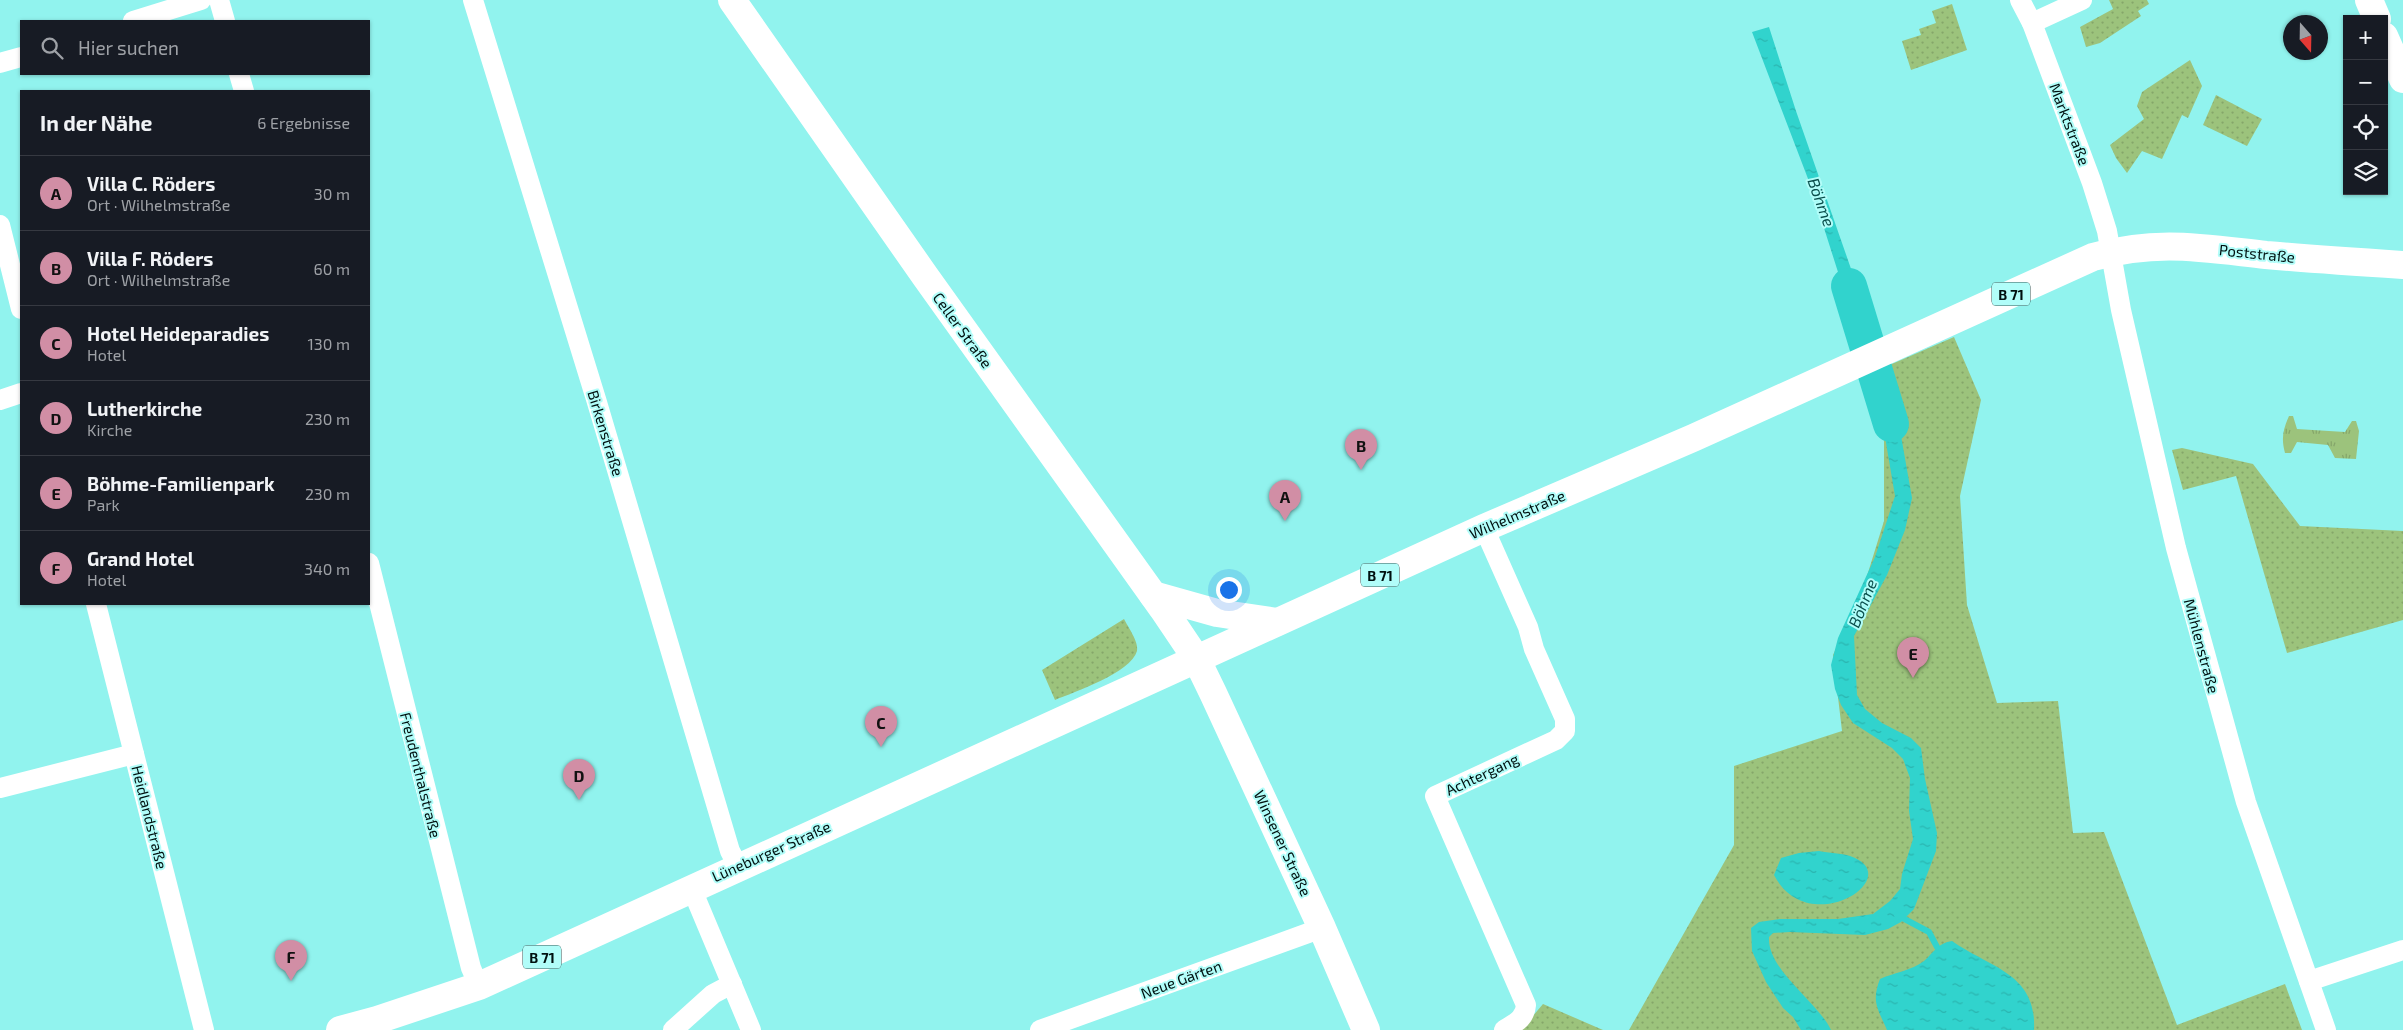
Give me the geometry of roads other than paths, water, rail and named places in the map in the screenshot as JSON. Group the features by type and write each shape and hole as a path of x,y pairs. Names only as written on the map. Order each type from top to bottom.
{"main road":[{"name":"Celler Straße","path":"732,0 924,276 1153,595 1196,658"},
{"path":"2369,0 2375,15"},
{"path":"2388,45 2403,79"},
{"name":"Poststraße","path":"2111,252 2142,246 2192,246 2303,258 2403,265"},
{"name":"Wilhelmstraße","path":"1196,658 1484,528 1693,438 2093,257 2111,252"},
{"path":"1153,595 1217,613 1277,622"},
{"name":"Lüneburger Straße","path":"340,1030 377,1020 479,986 691,887 1196,658"},
{"name":"Winsener Straße","path":"1196,658 1322,928 1366,1030"}],"street":[{"path":"136,20 200,0"},
{"path":"219,0 225,20"},
{"name":"Birkenstraße","path":"472,0 599,408 730,851 738,866"},
{"name":"Marktstraße","path":"2020,0 2032,22 2092,182 2111,252"},
{"path":"2032,22 2082,0"},
{"path":"0,63 20,57"},
{"path":"239,75 244,90"},
{"path":"0,225 20,305"},
{"name":"Mühlenstraße","path":"2111,252 2121,310 2176,548 2246,802 2326,1030"},
{"path":"0,400 20,393"},
{"name":"Achtergang","path":"1484,528 1528,627 1534,649 1562,710 1566,725 1564,731 1556,740 1436,796 1526,1005 1526,1013 1522,1018 1504,1030"},
{"name":"Freudenthalstraße","path":"370,567 470,968 479,986"},
{"name":"Heidlandstraße","path":"96,605 204,1030"},
{"path":"0,788 134,754"},
{"path":"691,887 751,1030"},
{"name":"Neue Gärten","path":"1040,1030 1322,928"},
{"path":"2309,981 2403,950"},
{"path":"673,1030 713,994 732,984"}],"water":[{"path":"1769,27 1796,111 1872,329 1858,335 1810,184 1752,32"},
{"path":"1885,374 1900,430 1912,498 1905,530 1887,575 1854,636 1857,695 1865,709 1882,723 1911,738 1921,748 1925,779 1937,833 1936,851 1914,909 1901,922 1888,929 1865,935 1790,932 1773,933 1769,937 1776,962 1784,974 1816,1008 1831,1030 1801,1030 1793,1017 1783,1008 1766,982 1752,951 1751,928 1759,922 1780,919 1838,919 1873,914 1890,901 1900,889 1902,874 1913,839 1909,811 1910,778 1903,759 1892,748 1853,723 1841,705 1835,689 1831,665 1838,638 1875,557 1895,496 1885,437 1865,383"},
{"path":"1819,851 1850,856 1865,865 1868,877 1861,888 1847,898 1829,904 1809,903 1790,894 1774,875 1781,858 1799,853"},
{"path":"1952,941 2008,974 2019,984 2028,996 2033,1011 2034,1030 1887,1030 1878,1011 1876,1000 1880,979 1919,964 1940,946"}],"waterway":[{"name":"Böhme","path":"1849,286 1891,424"},
{"path":"1897,915 1929,932 1937,947"}],"place":[{"name":"Villa F. Röders","path":"1361,470"},
{"name":"Villa C. Röders","path":"1285,521"},
{"name":"Böhme-Familienpark","path":"1913,678"},
{"name":"Hotel Heideparadies","path":"881,747"},
{"name":"Lutherkirche","path":"579,800"},
{"name":"Grand Hotel","path":"291,981"}]}
